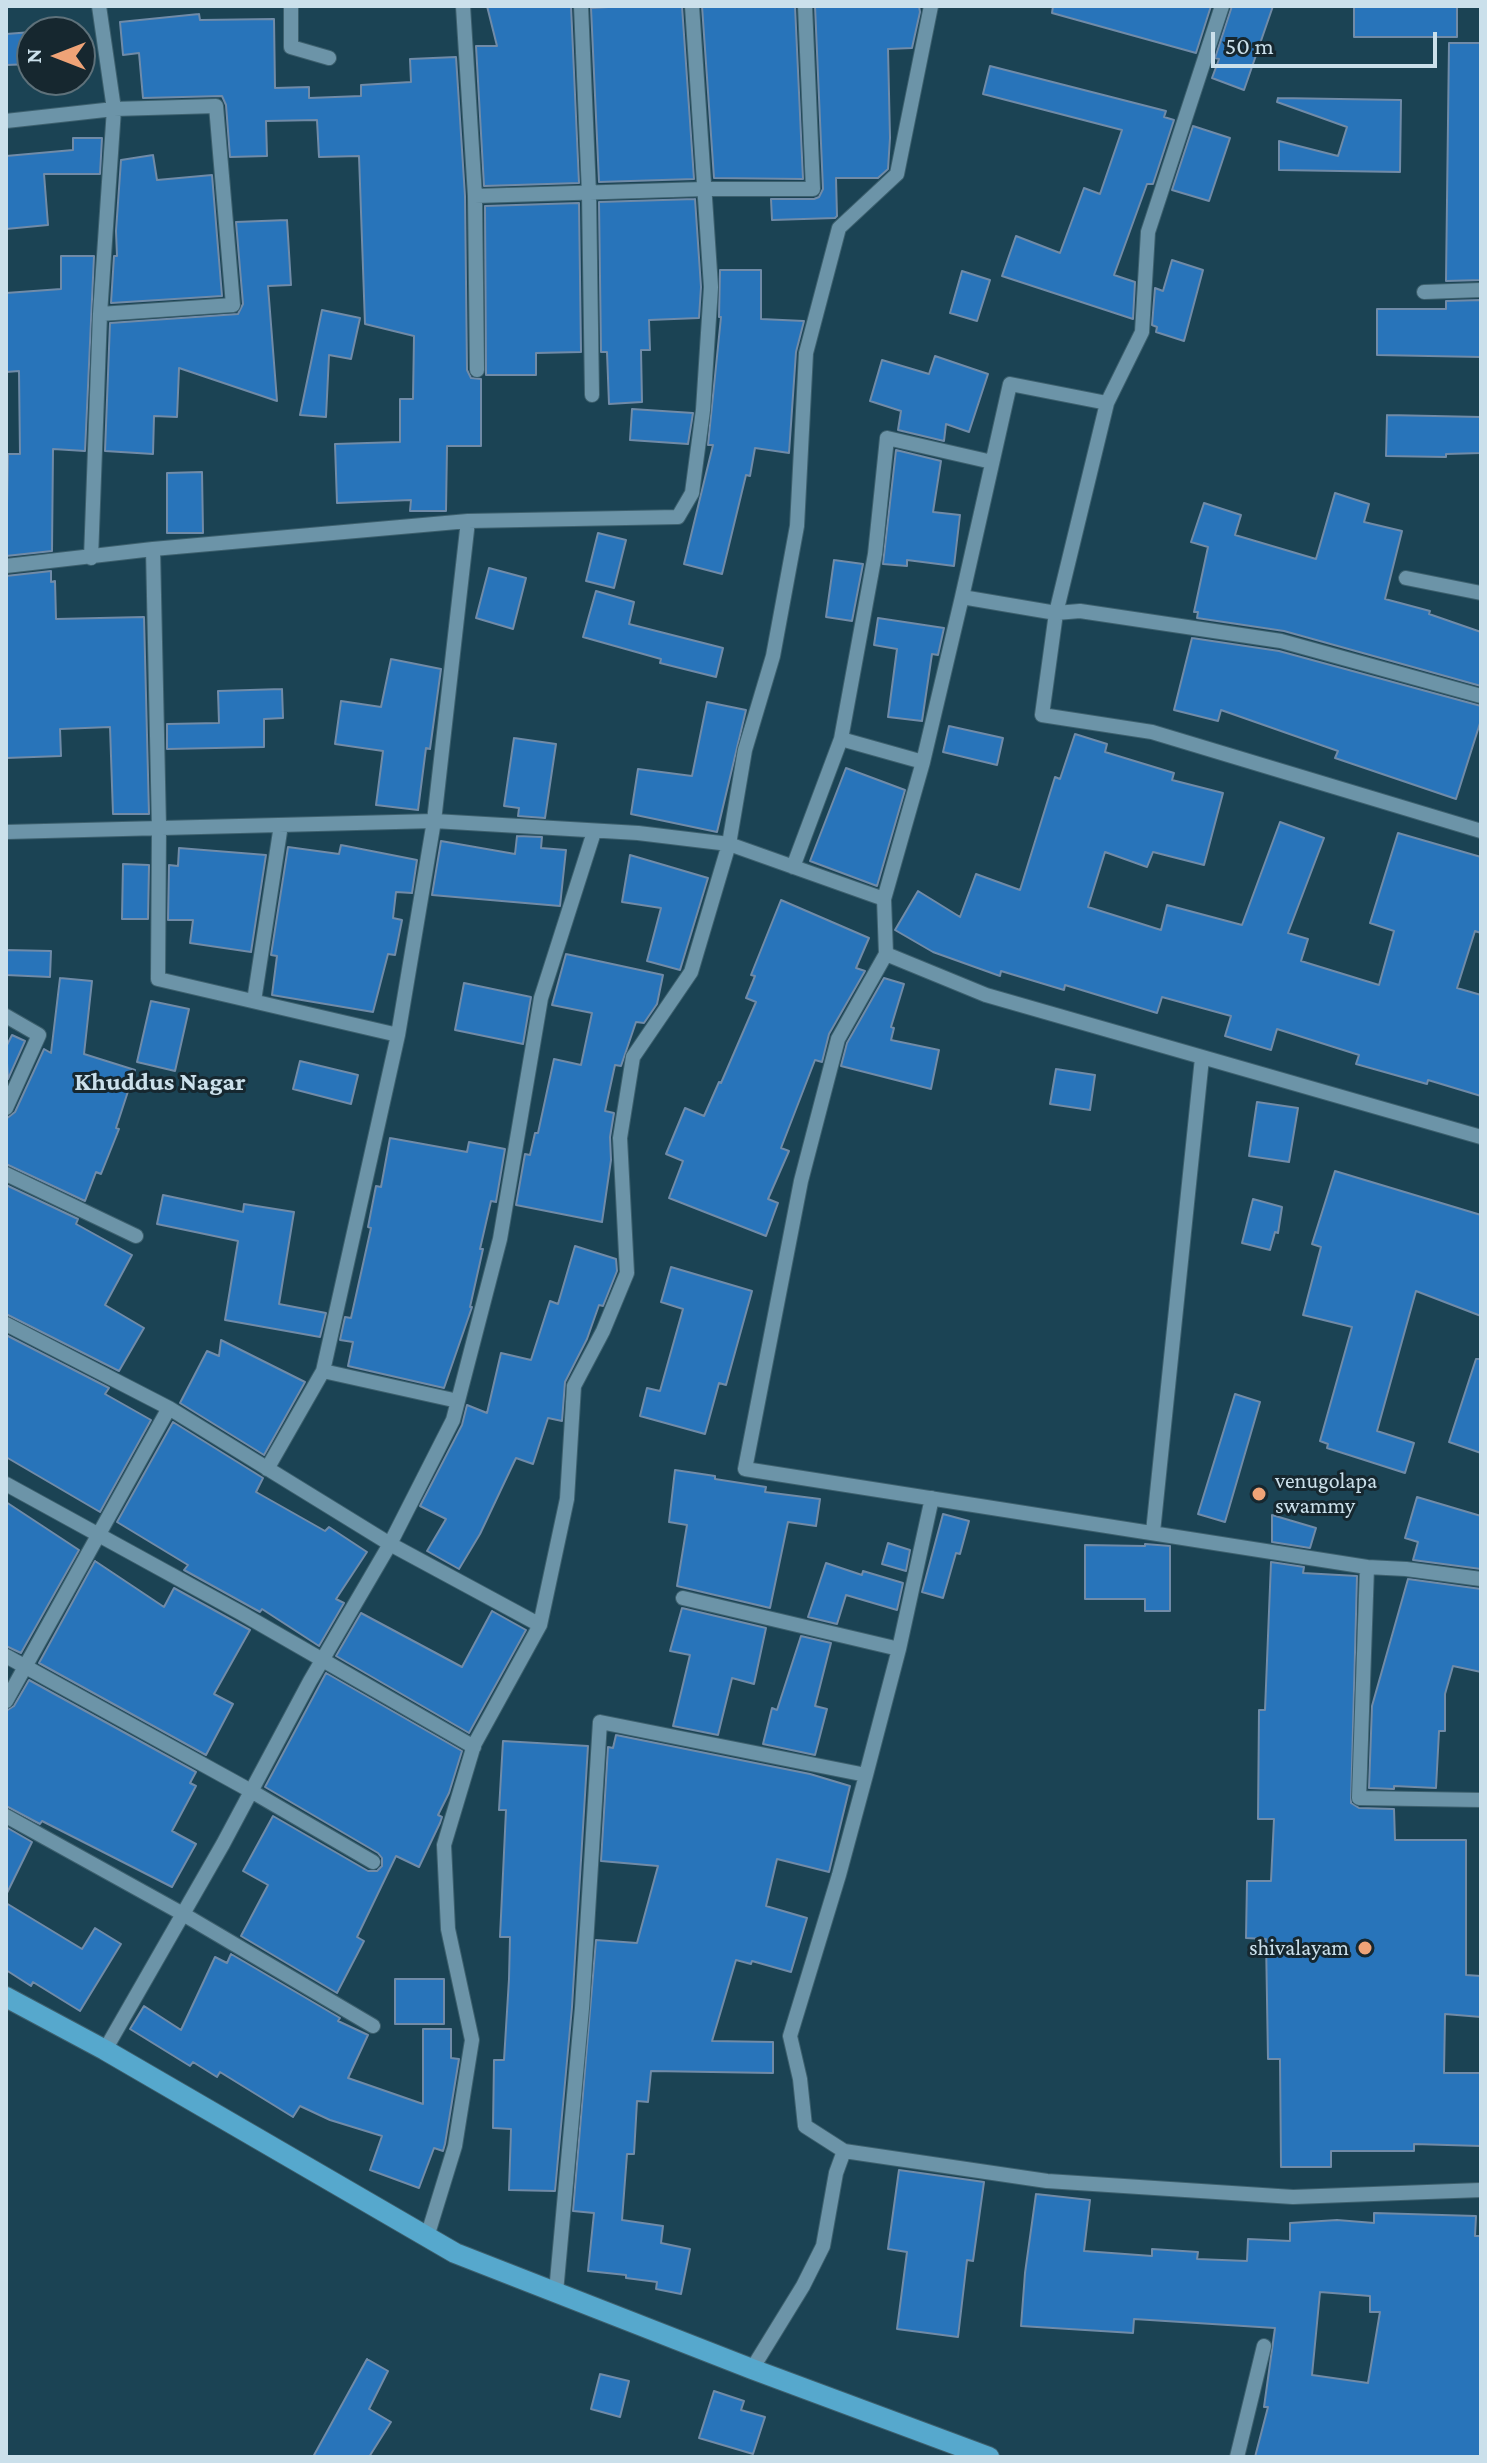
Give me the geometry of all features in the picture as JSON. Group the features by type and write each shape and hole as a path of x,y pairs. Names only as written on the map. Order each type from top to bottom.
{"main road":[{"path":"6,1997 105,2050 455,2253 989,2457"}],"street":[{"path":"91,558 100,314 114,109 99,6"},
{"path":"291,6 291,47 329,58"},
{"path":"463,6 475,196 477,370"},
{"path":"581,6 589,193 592,395"},
{"path":"6,566 153,549 468,521 678,517 692,493 703,410 711,287 692,6"},
{"path":"475,196 813,189 805,6"},
{"path":"427,2237 455,2146 472,2040 448,1929 444,1845 474,1747 540,1625 567,1499 574,1386 603,1331 627,1273 620,1138 633,1057 691,972 729,844 745,750 773,656 797,526 806,353 839,228 897,174 931,6"},
{"path":"1222,6 1148,232 1142,332 1107,403 1056,613 1042,715 1152,732 1481,831"},
{"path":"6,121 114,109 216,106 233,305 100,314"},
{"path":"1424,292 1481,290"},
{"path":"1107,403 1010,384 923,762 884,899 886,954 838,1039 801,1181 745,1469 1367,1567 1481,1579"},
{"path":"793,867 841,739 875,554 887,438 992,462"},
{"path":"267,1469 323,1371 398,1035 434,821 468,521"},
{"path":"153,549 159,828 158,979 398,1035"},
{"path":"1406,578 1481,593"},
{"path":"962,597 1056,613 1080,611 1281,641 1481,696"},
{"path":"841,739 923,762"},
{"path":"6,832 434,821 638,833 729,844 884,899"},
{"path":"254,1001 281,825"},
{"path":"105,2050 322,1659 390,1544 453,1420 500,1239 541,998 594,832"},
{"path":"886,954 986,995 1481,1137"},
{"path":"6,1016 39,1035 6,1108"},
{"path":"1153,1532 1202,1058"},
{"path":"6,1174 136,1236"},
{"path":"6,1324 169,1408 390,1544 540,1625"},
{"path":"323,1371 458,1401"},
{"path":"6,1701 169,1408"},
{"path":"6,1484 101,1534 474,1747"},
{"path":"932,1498 899,1649 866,1775 790,2036 800,2079 805,2126 844,2151 1047,2181 1293,2197 1481,2190"},
{"path":"1367,1567 1359,1798 1481,1800"},
{"path":"683,1598 899,1649"},
{"path":"6,1656 373,1862"},
{"path":"556,2292 582,2008 600,1722 866,1775"},
{"path":"6,1816 183,1914 373,2026"},
{"path":"752,2369 803,2286 823,2246 836,2173 844,2151"},
{"path":"1237,2457 1264,2346"}],"building":[{"path":"487,6 571,6 579,183 484,186 476,46 497,46"},
{"path":"682,6 694,179 599,182 591,8"},
{"path":"702,6 795,6 803,179 714,178"},
{"path":"815,6 919,6 920,12 912,48 888,49 888,169 878,178 836,178 835,218 772,220 771,199 814,199 823,189"},
{"path":"1053,6 1211,6 1196,53 1052,13"},
{"path":"1232,6 1273,6 1244,90 1212,78 1219,59 1215,58"},
{"path":"1354,6 1457,6 1457,37 1354,37"},
{"path":"199,14 200,20 274,19 275,88 309,87 309,98 361,96 361,85 411,82 410,59 456,57 465,196 467,370 471,378 481,379 481,446 447,446 446,511 410,511 411,500 337,503 335,444 400,442 400,399 413,399 414,336 365,324 359,156 319,157 317,120 266,121 267,156 230,157 226,105 222,96 143,98 139,53 123,55 120,22"},
{"path":"16,33 16,65 6,65 6,34"},
{"path":"1449,43 1481,43 1481,280 1446,281"},
{"path":"990,66 1166,111 1164,117 1174,120 1153,184 1147,184 1114,275 1135,282 1133,319 1002,276 1016,236 1060,253 1084,188 1100,194 1122,130 983,94"},
{"path":"1278,98 1401,100 1400,172 1279,170 1279,141 1338,156 1347,127 1277,102"},
{"path":"1193,126 1230,138 1209,201 1172,190"},
{"path":"73,138 102,138 100,174 44,174 48,225 6,229 6,156 73,150"},
{"path":"153,155 157,180 212,175 222,296 111,303 114,256 117,256 121,160"},
{"path":"695,199 701,287 699,318 649,320 650,350 641,350 642,402 609,404 607,352 601,352 599,202"},
{"path":"579,203 581,352 536,353 536,375 486,375 485,206"},
{"path":"287,220 291,285 268,286 277,401 179,368 177,417 154,416 153,454 105,451 110,323 238,314 243,304 236,222"},
{"path":"61,256 94,256 85,451 53,449 52,551 6,556 8,454 20,454 19,371 6,372 6,293 61,289"},
{"path":"1172,260 1203,270 1184,341 1156,332 1157,327 1152,325 1155,288 1163,291"},
{"path":"720,270 761,270 761,319 804,321 796,352 789,453 755,448 722,574 684,564 713,445 708,445 721,317"},
{"path":"962,271 990,280 977,321 950,313"},
{"path":"1481,300 1481,357 1377,355 1377,309 1446,309 1446,301"},
{"path":"322,310 360,318 351,359 329,355 326,417 300,415"},
{"path":"935,356 988,374 969,432 946,424 944,441 898,430 901,411 870,401 882,360 929,374"},
{"path":"632,409 693,413 688,444 630,440"},
{"path":"1387,415 1481,417 1481,453 1446,454 1446,457 1386,456"},
{"path":"896,450 941,461 933,512 960,515 954,566 907,560 907,566 883,564"},
{"path":"202,472 203,533 167,533 167,473"},
{"path":"1335,493 1369,504 1364,522 1402,531 1385,599 1430,611 1429,614 1481,632 1481,686 1284,631 1197,618 1198,612 1194,612 1208,547 1191,542 1204,503 1241,515 1235,535 1316,559"},
{"path":"598,533 626,540 614,588 586,581"},
{"path":"834,560 863,564 852,621 826,617"},
{"path":"489,568 526,578 513,629 476,618"},
{"path":"51,571 51,582 55,581 56,619 144,617 149,814 113,814 110,727 60,729 61,756 6,758 6,576"},
{"path":"596,591 634,602 629,624 723,648 716,677 660,663 661,659 583,637"},
{"path":"878,618 944,628 938,655 932,654 922,721 888,717 897,649 874,645"},
{"path":"1192,638 1279,651 1481,706 1481,720 1456,799 1335,758 1338,751 1221,710 1218,721 1174,710"},
{"path":"391,659 441,669 418,810 376,805 383,751 335,744 341,701 381,707"},
{"path":"282,689 283,718 264,719 264,747 167,749 167,724 219,723 218,691"},
{"path":"707,702 746,710 717,832 631,814 638,769 692,776"},
{"path":"949,726 1003,738 997,765 943,752"},
{"path":"1075,734 1107,744 1105,752 1174,773 1172,780 1223,793 1204,865 1153,852 1147,867 1105,852 1088,907 1161,930 1167,905 1242,925 1280,822 1324,838 1288,933 1308,939 1301,961 1379,985 1394,931 1370,923 1398,833 1481,857 1481,933 1475,931 1457,988 1481,995 1481,1096 1356,1064 1359,1055 1277,1029 1271,1050 1225,1036 1231,1016 1162,997 1157,1013 1065,985 1064,990 1001,971 1000,976 933,952 895,930 918,891 960,917 976,874 1020,890 1055,777 1060,779"},
{"path":"514,738 556,744 545,818 518,816 519,808 504,806"},
{"path":"846,768 905,790 877,886 810,861"},
{"path":"517,836 542,837 541,848 566,850 560,906 432,895 441,841 515,854"},
{"path":"341,845 417,860 412,893 396,892 393,918 402,920 395,955 388,954 373,1012 272,995 277,956 271,955 288,847 339,854"},
{"path":"179,848 266,855 251,952 190,943 193,920 168,920 169,865 178,866"},
{"path":"630,855 708,878 680,970 647,961 661,908 622,902"},
{"path":"123,864 149,865 148,919 122,919"},
{"path":"781,900 869,938 856,968 865,971 829,1034 822,1062 815,1060 781,1148 789,1151 768,1199 778,1203 766,1236 669,1198 683,1161 666,1154 685,1108 704,1116 721,1083 756,1002 746,998 755,976 751,975"},
{"path":"6,950 51,951 50,977 6,975"},
{"path":"566,954 663,975 657,1004 644,1023 636,1022 621,1066 615,1065 605,1111 614,1113 602,1222 516,1205 525,1154 530,1155 535,1133 538,1133 554,1059 581,1065 592,1013 552,1005"},
{"path":"60,978 92,981 84,1054 135,1070 116,1128 119,1129 101,1174 96,1172 85,1201 6,1164 6,1119 15,1112 44,1049 51,1053"},
{"path":"884,978 904,984 891,1027 894,1028 891,1040 939,1050 931,1089 841,1066 847,1043"},
{"path":"464,983 531,997 523,1044 455,1030"},
{"path":"151,1001 189,1009 175,1071 137,1062"},
{"path":"12,1035 25,1041 8,1079 6,1047"},
{"path":"300,1061 358,1075 351,1104 293,1089"},
{"path":"1056,1069 1095,1075 1090,1110 1050,1104"},
{"path":"1257,1102 1298,1108 1289,1162 1249,1156"},
{"path":"390,1138 467,1152 469,1142 505,1149 496,1202 491,1201 480,1249 483,1249 472,1307 444,1388 348,1366 353,1342 340,1340 345,1317 351,1318 371,1228 368,1227 376,1186 381,1187"},
{"path":"1335,1171 1481,1215 1481,1316 1416,1291 1377,1431 1414,1443 1405,1473 1327,1448 1328,1444 1320,1441 1352,1327 1303,1315 1321,1247 1312,1244"},
{"path":"6,1185 78,1219 76,1224 132,1255 105,1305 144,1328 119,1371 6,1314"},
{"path":"163,1195 243,1212 244,1204 294,1212 279,1304 326,1313 320,1337 225,1320 238,1241 157,1224"},
{"path":"1253,1199 1282,1207 1278,1233 1275,1232 1270,1250 1242,1243"},
{"path":"575,1246 616,1259 617,1271 565,1382 562,1421 548,1418 533,1464 516,1458 480,1534 459,1569 427,1551 446,1519 420,1506 462,1425 467,1405 487,1413 501,1353 531,1360 550,1301 558,1304"},
{"path":"671,1267 752,1291 726,1385 719,1383 705,1434 640,1416 647,1388 660,1391 683,1309 661,1302"},
{"path":"6,1335 109,1388 105,1394 151,1420 100,1512 6,1457"},
{"path":"221,1340 305,1382 264,1455 180,1403 207,1351 219,1356"},
{"path":"1476,1359 1481,1359 1481,1453 1449,1442"},
{"path":"1235,1394 1260,1402 1225,1522 1198,1514"},
{"path":"173,1422 263,1478 256,1492 325,1531 329,1527 367,1552 336,1599 344,1603 319,1646 262,1609 260,1612 184,1570 188,1565 117,1522"},
{"path":"675,1470 766,1487 765,1492 820,1499 816,1526 788,1522 770,1608 677,1586 687,1525 669,1522"},
{"path":"1417,1497 1481,1516 1481,1569 1413,1560 1418,1542 1405,1538"},
{"path":"6,1502 79,1550 21,1653 6,1646"},
{"path":"943,1514 969,1521 943,1598 922,1592"},
{"path":"1272,1515 1316,1528 1310,1548 1272,1542"},
{"path":"888,1543 910,1550 906,1571 882,1564"},
{"path":"1085,1545 1170,1546 1170,1611 1145,1611 1145,1599 1085,1599"},
{"path":"95,1561 164,1607 174,1588 250,1630 214,1694 233,1704 206,1755 39,1663"},
{"path":"1271,1562 1304,1567 1303,1573 1357,1576 1351,1803 1359,1808 1394,1809 1395,1840 1466,1840 1466,1975 1481,1976 1481,2017 1445,2014 1444,2073 1481,2073 1481,2146 1414,2144 1414,2151 1331,2151 1331,2167 1281,2167 1280,2059 1268,2059 1266,1939 1246,1938 1247,1881 1271,1881 1274,1819 1258,1819 1259,1710 1265,1710"},
{"path":"826,1563 862,1575 863,1571 903,1583 897,1610 846,1595 837,1624 808,1617"},
{"path":"1408,1579 1481,1589 1481,1672 1453,1666 1445,1694 1445,1731 1439,1731 1436,1788 1369,1788 1372,1706"},
{"path":"682,1608 766,1628 754,1684 732,1678 718,1735 673,1726 690,1655 670,1651"},
{"path":"492,1611 526,1630 469,1733 336,1656 361,1613 462,1667"},
{"path":"801,1636 831,1643 815,1706 827,1709 815,1755 763,1744 772,1708 777,1710"},
{"path":"326,1673 462,1751 449,1793 438,1815 442,1817 440,1823 419,1867 396,1856 357,1937 364,1941 337,1993 241,1936 268,1885 243,1871 273,1816 368,1871 377,1871 382,1866 378,1853 265,1787"},
{"path":"29,1680 196,1772 190,1783 196,1786 172,1831 196,1844 172,1887 6,1806 6,1711 14,1706"},
{"path":"616,1735 810,1774 850,1786 829,1872 777,1859 766,1906 807,1918 791,1972 752,1961 751,1964 736,1960 712,2041 773,2042 773,2073 651,2071 648,2102 637,2101 634,2154 627,2154 622,2220 663,2226 661,2243 690,2249 681,2294 656,2289 657,2282 588,2271 594,2213 573,2211 596,1940 637,1943 658,1866 601,1861 608,1747 613,1748"},
{"path":"503,1741 588,1746 572,2007 555,2191 509,2190 511,2129 493,2128 494,2060 504,2060 509,1979 510,1937 500,1937 506,1810 499,1810"},
{"path":"6,1827 32,1842 6,1895"},
{"path":"6,1903 82,1949 95,1928 121,1944 80,2011 33,1982 31,1986 6,1970"},
{"path":"231,1954 340,2018 338,2021 368,2035 348,2078 423,2104 423,2029 451,2029 451,2058 459,2059 445,2144 443,2151 434,2148 419,2188 370,2170 382,2136 330,2120 300,2106 293,2117 220,2072 217,2077 193,2062 190,2066 130,2029 144,2006 181,2030 215,1957 227,1963"},
{"path":"395,1979 444,1979 444,2024 395,2024"},
{"path":"899,2170 984,2182 973,2261 967,2260 958,2337 897,2329 907,2252 888,2249"},
{"path":"1036,2194 1090,2200 1084,2251 1152,2256 1152,2249 1198,2252 1197,2259 1247,2261 1248,2239 1290,2241 1290,2223 1337,2220 1374,2223 1374,2213 1476,2216 1475,2236 1481,2236 1481,2457 1255,2457 1268,2407 1264,2407 1275,2328 1134,2319 1133,2333 1021,2326","holes":["1320,2292 1370,2296 1370,2312 1380,2312 1368,2383 1312,2375"]},
{"path":"367,2359 388,2371 369,2409 391,2422 369,2457 313,2457"},
{"path":"600,2374 629,2381 620,2417 591,2409"},
{"path":"714,2391 744,2401 741,2410 765,2417 753,2454 699,2438"}],"place":[{"name":"venugolapa swammy","path":"1259,1494"},
{"name":"shivalayam","path":"1365,1948"}],"district":[{"name":"Khuddus Nagar","path":"160,1082"}]}
